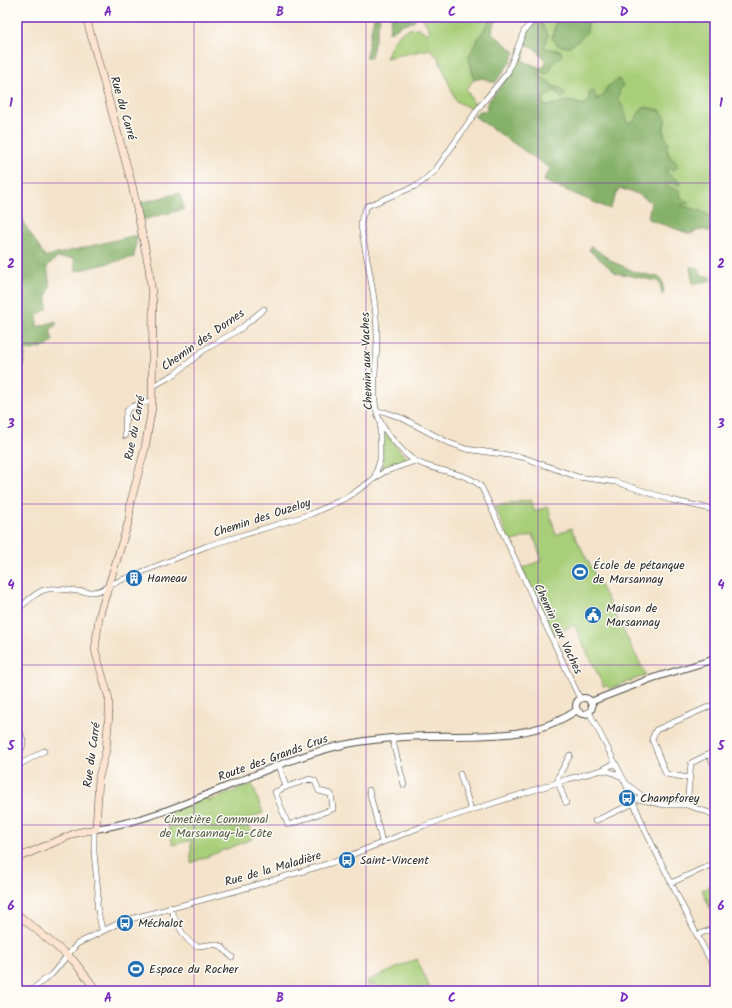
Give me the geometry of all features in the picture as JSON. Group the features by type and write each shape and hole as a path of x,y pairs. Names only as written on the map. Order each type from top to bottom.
{"main road":[{"name":"Rue du Carré","path":"86,17 126,160 154,304 153,386 145,448 131,501 129,520 99,617 95,650 109,699 106,750 99,777 95,829"},
{"path":"20,857 76,833 95,829"},
{"path":"17,914 68,955 98,991"}],"street":[{"name":"Chemin aux Vaches","path":"536,17 524,31 508,72 480,106 431,176 418,185 367,206 363,211 361,226 377,323 376,389 380,421 405,453 415,461 432,468 473,480 482,488 580,699"},
{"name":"Chemin des Dornes","path":"153,386 175,374 204,350 240,328 264,309"},
{"path":"125,436 126,411 130,406 152,401"},
{"path":"378,412 385,412 402,418 447,442 466,449 522,457 578,477 616,482 671,500 715,510"},
{"path":"374,480 380,460 380,421"},
{"name":"Chemin des Ouzeloy","path":"17,610 33,596 48,589 86,592 104,589 109,585 207,546 311,514 348,497 396,467 415,461"},
{"path":"590,702 653,678 715,659"},
{"path":"585,698 590,702 591,708 588,712 581,713 577,710 576,703 580,699 585,698"},
{"path":"689,778 666,774 652,739 656,730 715,704"},
{"name":"Route des Grands Crus","path":"95,829 154,814 279,765 339,746 392,738 506,735 548,725 559,721 577,710"},
{"path":"588,712 616,765 671,883 715,969"},
{"path":"17,727 24,738 23,745 17,756"},
{"path":"392,738 404,785"},
{"path":"17,766 44,751"},
{"path":"687,805 691,763 715,751"},
{"path":"709,754 715,768"},
{"path":"566,803 558,782 558,777 570,755"},
{"path":"279,765 286,787"},
{"path":"611,772 616,765"},
{"name":"Rue de la Maladière","path":"30,991 52,974 77,944 102,930 123,921 170,907 239,890 334,862 382,842 471,810 616,765"},
{"name":"Rue de la Maladière","path":"602,770 611,772 623,780"},
{"path":"460,774 471,810"},
{"path":"310,779 316,781 319,791 331,794 333,809 288,825 274,792 286,787 310,779"},
{"path":"623,780 649,801"},
{"path":"369,790 382,842"},
{"path":"632,800 635,791"},
{"path":"595,821 632,800 638,799 665,804 687,805 712,813 715,818"},
{"path":"95,829 94,853 98,892 97,906 102,930"},
{"path":"17,845 20,857"},
{"path":"671,883 715,863"},
{"path":"170,907 178,925 192,944 196,946 208,944 219,946 232,957"},
{"path":"697,935 715,928"},
{"path":"17,983 23,991"}],"green space":[{"path":"374,17 380,17 371,58 366,57"},
{"path":"391,17 414,17 415,20 413,22 403,24 389,33"},
{"path":"422,17 492,17 469,57 474,80 466,89 475,105 471,109 456,101 439,59 430,49 386,58 397,36 401,33 406,30 419,28 427,34 430,31"},
{"path":"492,17 500,17 493,26 492,33 515,52 511,61 495,83 482,78 474,80 469,57 474,45"},
{"path":"544,17 557,17 552,37 558,45 588,26 588,17 606,17 609,23 651,17 715,17 715,219 699,210 682,206 681,198 665,185 667,182 681,184 666,172 670,157 666,147 669,143 665,137 664,131 666,119 660,110 643,107 634,121 629,123 626,121 625,113 619,100 618,93 591,100 584,105 568,101 547,106 542,104 544,98 555,90 562,98 560,88 550,85 538,76 540,72 550,71 552,64 561,51 544,48 548,35 540,21"},
{"path":"557,17 588,17 587,32 578,41 567,47 558,45 552,38"},
{"path":"606,17 651,17 609,23"},
{"path":"535,21 540,21 548,35 544,48 561,51 562,56 552,64 550,71 547,74 540,72 538,76 550,82 550,85 558,87 563,91 565,96 562,99 555,90 544,98 542,104 547,106 568,101 584,105 589,101 589,91 593,89 597,100 604,95 607,87 619,79 623,86 619,91 618,96 625,111 626,121 629,123 634,121 643,107 660,110 666,119 664,131 665,137 669,143 666,147 670,157 677,162 677,167 674,170 667,169 666,172 681,183 680,185 667,182 665,185 680,191 681,198 689,202 688,204 682,204 682,206 699,210 715,219 715,234 702,229 690,234 648,219 651,202 638,194 619,188 610,209 544,181 546,174 551,169 474,116 480,111 488,109 486,105 511,72 520,47 525,51 523,61 541,68 545,66 546,61 536,49 528,46 524,40 525,34"},
{"path":"17,192 23,222 45,257 137,235 134,257 76,271 74,258 57,258 47,266 50,286 47,296 47,309 37,315 37,327 56,321 56,325 50,330 53,341 48,346 26,351 23,366 17,367 17,343 20,330 17,330 17,314 23,309 24,292 17,286"},
{"path":"180,193 184,209 142,220 139,203"},
{"path":"591,246 613,262 638,273 659,277 662,280 664,292 662,295 660,284 657,281 616,273 589,250"},
{"path":"690,267 699,268 701,275 711,277 712,280 693,284"},
{"path":"382,433 386,433 408,461 381,471 383,457"},
{"path":"531,500 534,511 548,507 556,535 571,528 646,675 609,689 607,685 604,687 574,625 553,634 522,568 542,560 533,535 510,542 495,506"},
{"name":"Cimetière Communal de Marsannay-la-Côte","path":"252,784 263,813 245,820 251,831 252,839 191,863 191,840 173,845 165,812 208,797 209,801"},
{"path":"715,884 715,905 710,908 702,890"},
{"path":"417,959 431,991 378,991 374,984 368,986 367,981"}],"place":[{"name":"École de pétanque de Marsannay","path":"580,572"},
{"name":"Hameau","path":"134,578"},
{"name":"Maison de Marsannay","path":"593,615"},
{"name":"Champforey","path":"627,798"},
{"name":"Saint-Vincent","path":"347,860"},
{"name":"Méchalot","path":"125,923"},
{"name":"Espace du Rocher","path":"136,969"}]}
